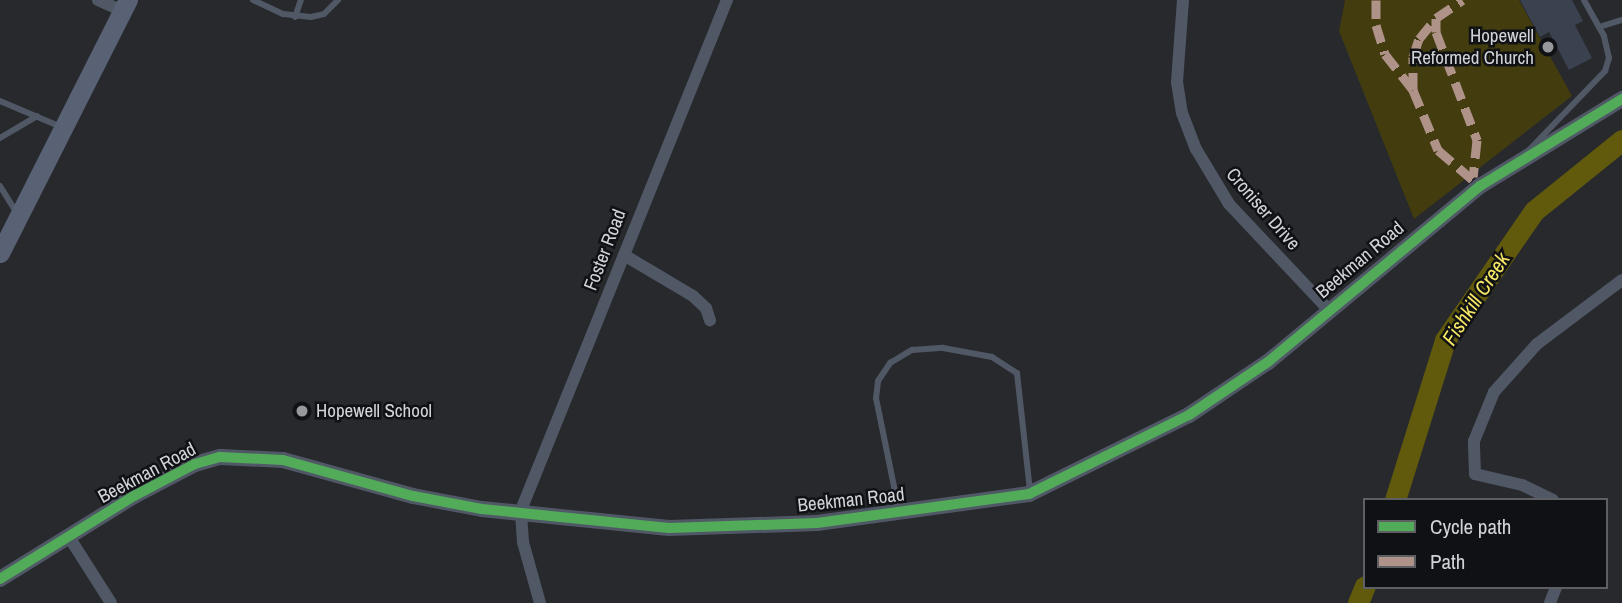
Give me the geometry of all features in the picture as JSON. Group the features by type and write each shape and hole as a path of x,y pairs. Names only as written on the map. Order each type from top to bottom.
{"main road":[{"path":"0,253 126,5"}],"street":[{"path":"98,0 126,5"},
{"name":"Foster Road","path":"521,515 727,0"},
{"name":"Croniser Drive","path":"1183,0 1177,82 1182,113 1196,149 1229,204 1328,309"},
{"name":"Beekman Road","path":"0,579 195,464 244,455 283,460 413,496 521,515 725,529 900,513 1031,493 1189,415 1268,362 1440,216 1622,99"},
{"path":"624,255 693,296 706,308 710,320"},
{"path":"1549,498 1522,485 1475,474 1474,441 1494,392 1537,344 1622,280"},
{"path":"521,515 526,552 540,603"},
{"path":"69,537 111,603"}],"lane":[{"path":"253,0 295,17 324,14 338,0"},
{"path":"295,17 301,0"},
{"path":"1520,163 1538,137 1605,71 1609,58 1599,27 1584,0"},
{"path":"1599,27 1622,20"},
{"path":"0,101 64,128"},
{"path":"0,138 37,116"},
{"path":"0,186 19,217"},
{"path":"900,513 876,398 878,381 890,363 912,351 943,348 992,357 1017,373 1031,493"}],"shaded area":[{"path":"1345,0 1519,0 1572,96 1414,219 1339,31"}],"building":[{"path":"1520,0 1572,0 1583,21 1575,25 1592,58 1569,70 1549,32 1540,37"}],"waterway":[{"name":"Fishkill Creek","path":"1396,498 1445,340 1534,211 1622,140"},
{"name":"Fishkill Creek","path":"1358,603 1364,589"}],"marked path":[{"path":"1376,0 1376,25 1385,54 1413,90 1438,150 1480,186"},
{"path":"1413,90 1413,57 1419,39 1436,18 1463,0"},
{"path":"1436,18 1436,32 1477,140 1473,177"}],"cycle path":[{"path":"0,579 134,496 195,464 220,457 283,460 413,496 482,509 669,528 817,523 1029,494 1189,415 1268,362 1480,186 1622,99"}],"place":[{"name":"Hopewell Reformed Church","path":"1548,47"},
{"name":"Hopewell School","path":"302,411"}]}
